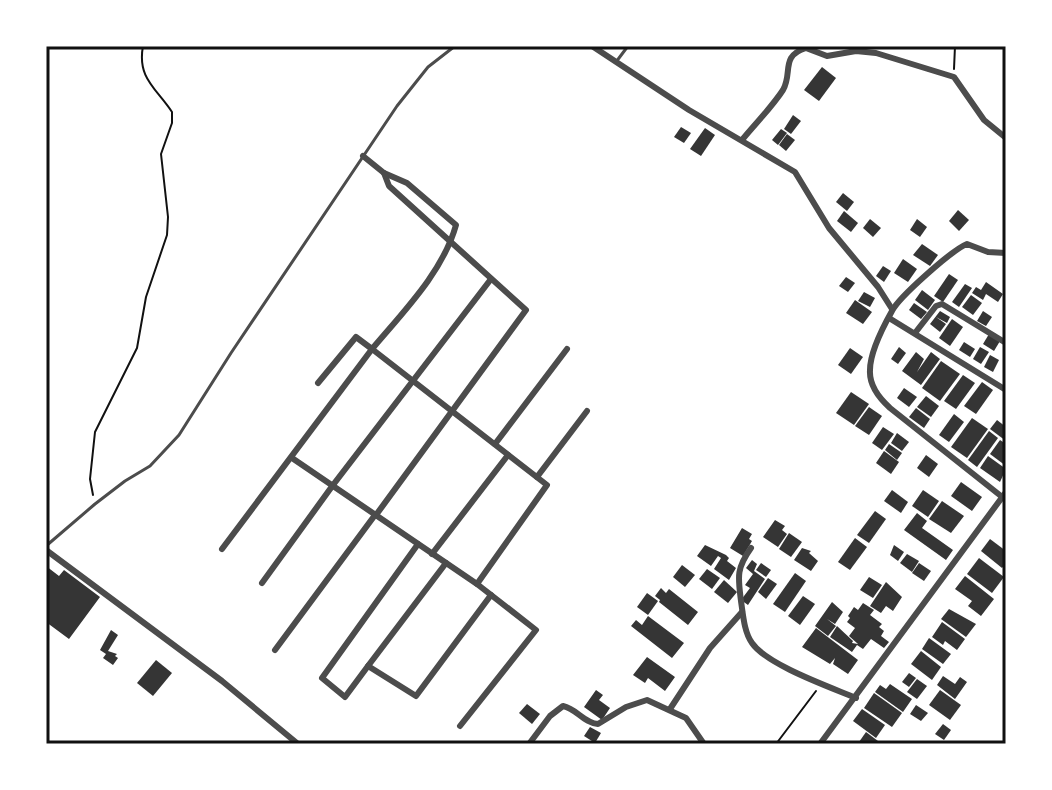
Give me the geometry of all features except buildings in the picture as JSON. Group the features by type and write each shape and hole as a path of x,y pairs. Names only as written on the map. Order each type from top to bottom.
{"street":[{"path":"592,46 689,110 795,172 829,228 878,287 892,309"},
{"path":"742,140 782,90 788,62 802,49 827,56 856,51 876,53 954,77 984,120 1006,138"},
{"path":"222,549 372,349 413,300 451,244 456,225 407,183 384,173 363,156"},
{"path":"275,650 454,412 526,310 389,186 384,173"},
{"path":"820,744 1005,496 890,408 876,392 869,371 873,356 892,309 962,245 1002,254 1006,263"},
{"path":"262,583 491,279"},
{"path":"915,333 936,306 942,304 1006,343"},
{"path":"889,318 1006,390"},
{"path":"318,383 356,337 547,485 477,584"},
{"path":"496,445 567,349"},
{"path":"537,477 587,411"},
{"path":"432,554 508,455"},
{"path":"292,458 477,584 536,630 460,726"},
{"path":"418,544 322,678 345,697 446,563"},
{"path":"46,548 222,681 298,744"},
{"path":"751,548 741,562 739,572 742,612 747,633 757,649 856,698"},
{"path":"368,666 416,696 491,595"},
{"path":"670,709 710,648 742,612"},
{"path":"529,744 550,716 563,706 594,724 647,700 686,718 704,744"}],"lane":[{"path":"46,548 95,504 150,466 179,435 397,106 428,67 455,46"},
{"path":"616,62 628,46"}],"path":[{"path":"95,504 90,479 95,432 137,348 146,297 167,235 161,154 172,123 172,112 144,77 141,60 143,46"},
{"path":"954,77 955,46"},
{"path":"776,744 821,683"}]}
